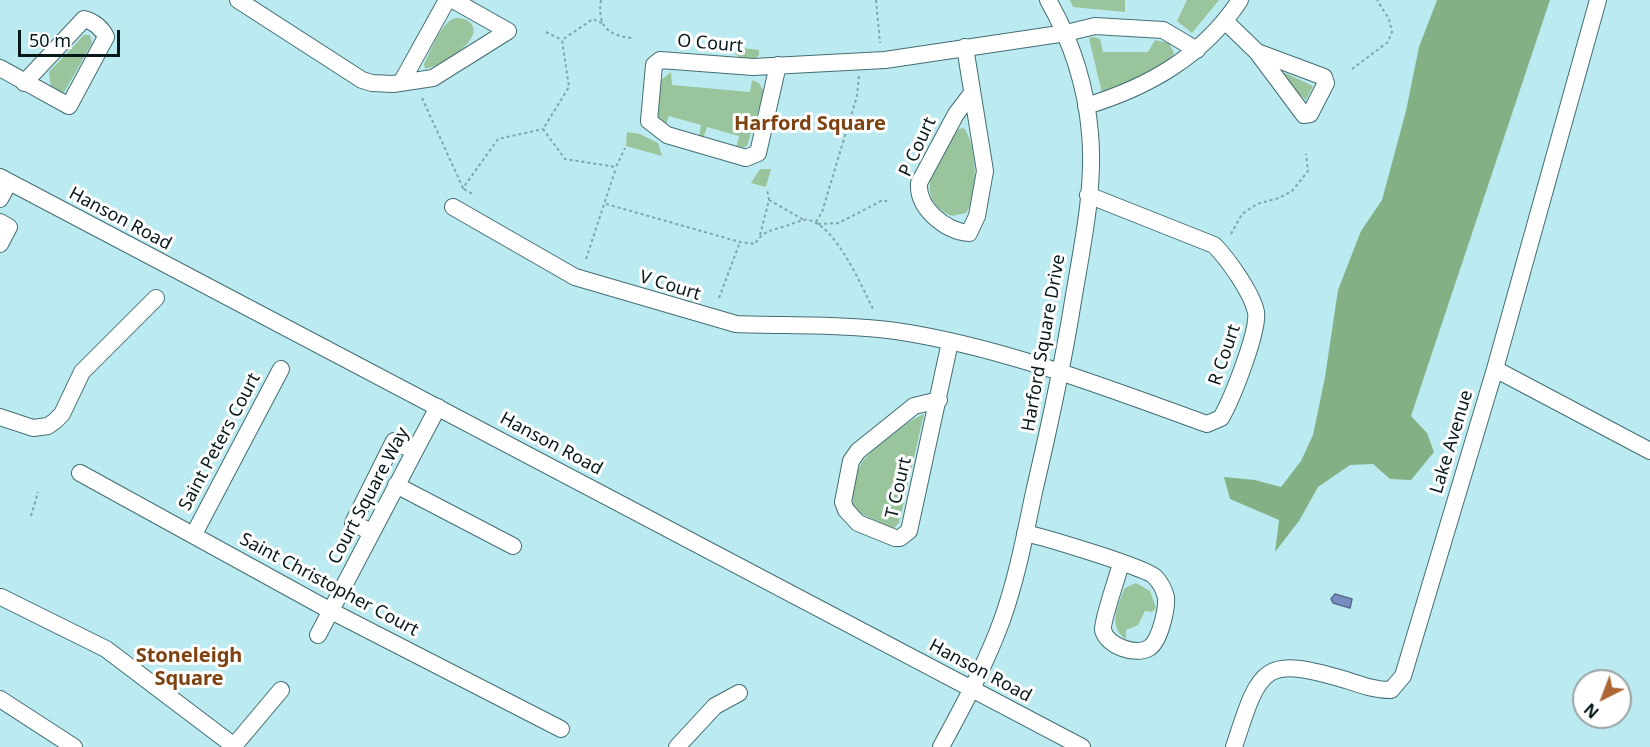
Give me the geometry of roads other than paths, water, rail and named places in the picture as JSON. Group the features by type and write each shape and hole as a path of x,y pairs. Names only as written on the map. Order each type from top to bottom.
{"street":[{"path":"238,0 362,80 401,83 433,78 508,31 453,0"},
{"path":"401,83 447,0"},
{"name":"Harford Square Drive","path":"941,747 972,689 1001,623 1014,583 1061,372 1088,195 1090,136 1086,106 1066,33 1048,0"},
{"path":"1086,106 1136,89 1197,50 1225,21 1240,0"},
{"name":"Lake Avenue","path":"1234,747 1256,688 1274,669 1286,666 1308,669 1377,690 1391,690 1398,684 1423,612 1495,369 1598,0"},
{"path":"0,68 24,83 69,106 106,37 104,32 91,21 84,19 24,83"},
{"path":"1225,21 1257,52"},
{"name":"O Court","path":"778,65 758,153 747,158 667,135 649,121 654,65 660,60 753,68 778,65 885,60 1066,33 1095,26 1163,30 1197,50"},
{"name":"P Court","path":"965,47 985,171 977,216 969,233 959,232 948,226 927,209 918,196 919,183 956,114 972,93"},
{"path":"0,199 4,180"},
{"name":"Hanson Road","path":"4,180 1082,747"},
{"name":"R Court","path":"1061,372 1207,424 1221,418 1226,409 1257,327 1256,310 1227,258 1214,245 1088,195"},
{"name":"V Court","path":"453,207 575,277 712,319 736,324 895,331 950,342 1061,372"},
{"path":"0,222 9,227 0,244"},
{"path":"0,417 33,428 48,426 55,421 62,414 82,372 156,298"},
{"name":"T Court","path":"939,400 914,406 858,452 851,461 843,502 846,510 858,522 894,538 900,538 909,531 939,400 950,342"},
{"name":"Saint Peters Court","path":"194,534 281,369"},
{"path":"1495,369 1650,451"},
{"name":"Court Square Way","path":"318,635 438,407"},
{"path":"371,532 353,523 394,441 414,451"},
{"name":"Saint Christopher Court","path":"80,473 331,611 561,729"},
{"path":"396,485 513,546"},
{"path":"1025,533 1121,563 1154,575 1164,590 1166,600 1156,641 1149,648 1138,651 1114,645 1107,639 1103,628 1121,563"},
{"path":"1,597 106,649 233,746 281,690"},
{"path":"677,747 715,706 739,693"},
{"path":"0,699 70,746"}],"water":[{"path":"1335,594 1352,599 1350,608 1333,603 1331,599"}],"district":[{"name":"Harford Square","path":"810,124"},
{"name":"Stoneleigh Square","path":"189,668"}]}
